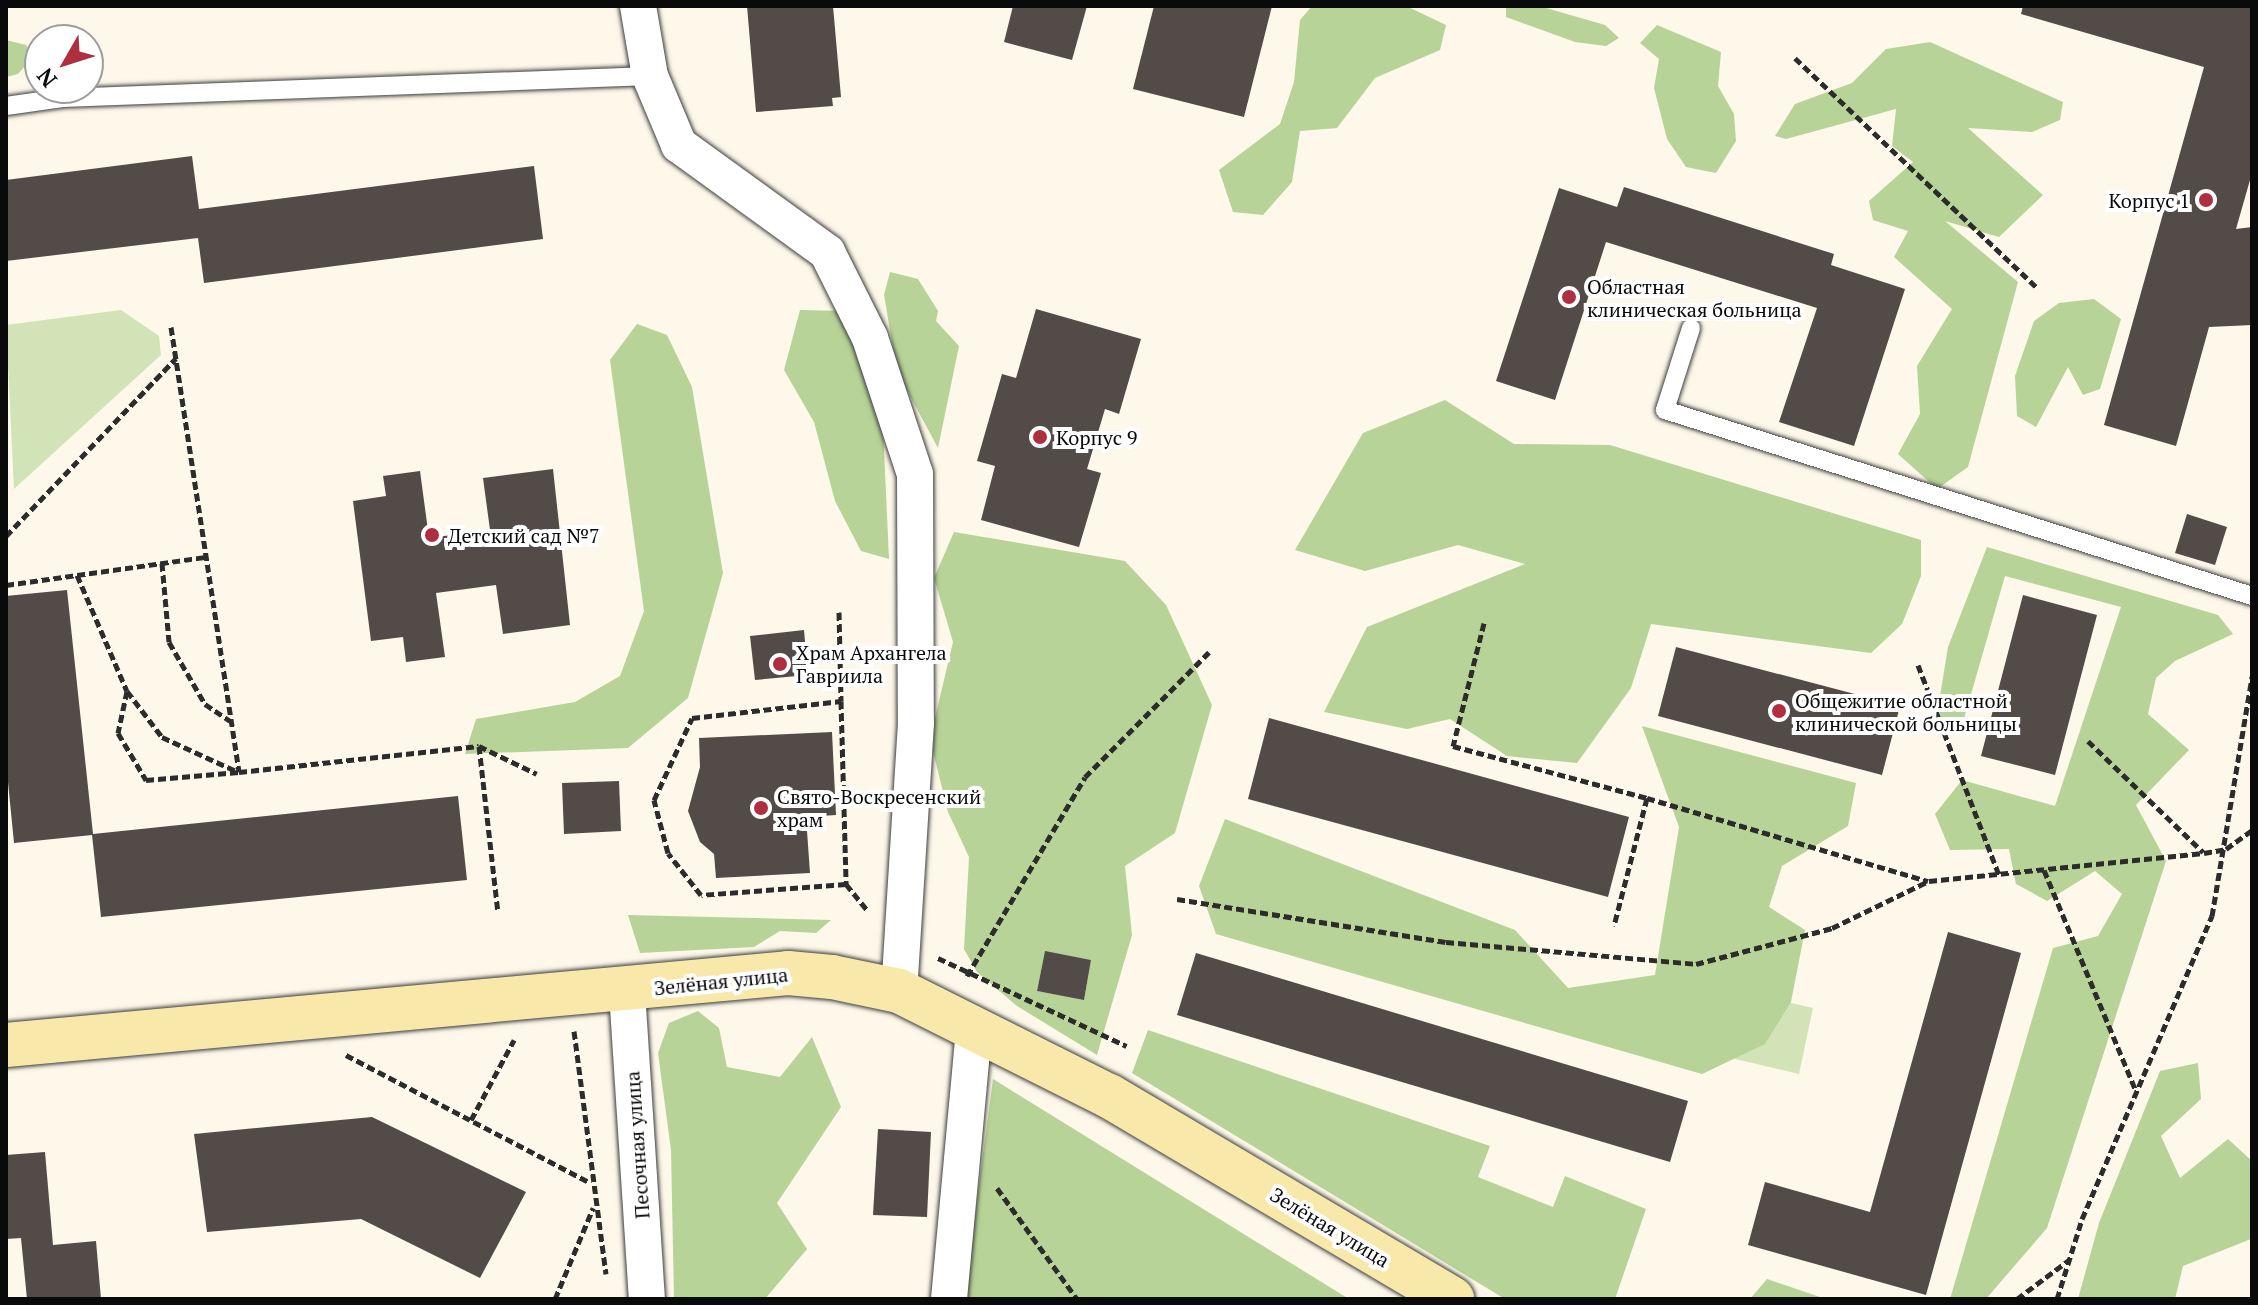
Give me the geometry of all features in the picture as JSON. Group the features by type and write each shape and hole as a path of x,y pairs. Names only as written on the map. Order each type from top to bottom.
{"street":[{"path":"638,6 650,76 679,145 827,252 870,338 915,474 916,723 899,991"},
{"name":"Зелёная улица","path":"6,1045 553,998 788,973 899,991 1109,1096 1452,1299"},
{"name":"Песочная улица","path":"627,991 647,1299"},
{"path":"949,1299 963,1143 960,1023"}],"lane":[{"path":"6,106 62,98 650,76"},
{"path":"1691,328 1665,410 2252,596"}],"path":[{"path":"1795,58 2036,287"},
{"path":"171,327 239,772"},
{"path":"6,536 176,357"},
{"path":"6,585 206,557"},
{"path":"162,563 169,642 205,704 231,722"},
{"path":"77,575 127,691 162,737 239,772"},
{"path":"839,612 846,884 856,901 903,936 967,976 1127,1046"},
{"path":"1484,623 1453,746 1647,798 1929,881"},
{"path":"960,1023 967,976 1085,777 1209,652"},
{"path":"1918,665 1999,875"},
{"path":"2057,1299 2137,1092 2212,916 2226,849 2252,676"},
{"path":"127,691 118,733 146,780 479,746 537,774"},
{"path":"841,701 692,718 654,800 668,853 701,895 846,884"},
{"path":"2088,741 2204,853"},
{"path":"479,746 498,912"},
{"path":"1614,926 1647,798"},
{"path":"1177,899 1446,942 1696,964 1832,928 1929,881 2204,853 2226,849 2252,830"},
{"path":"2044,870 2137,1092"},
{"path":"471,1120 553,998"},
{"path":"553,998 607,1284"},
{"path":"335,1049 590,1182"},
{"path":"963,1143 1077,1299"},
{"path":"555,1299 594,1207"},
{"path":"2017,1299 2070,1259"}],"green space":[{"path":"1312,6 1406,6 1446,25 1440,50 1375,78 1337,128 1300,131 1292,182 1263,215 1233,212 1219,170 1280,124 1294,82 1300,20"},
{"path":"1506,6 1539,6 1605,25 1619,38 1606,46 1575,42 1506,17"},
{"path":"1657,25 1721,52 1718,86 1734,114 1736,141 1716,173 1686,167 1667,139 1654,88 1659,59 1640,43"},
{"path":"6,40 24,44 24,67 18,74 6,77"},
{"path":"1930,42 2063,102 2060,120 2032,132 1968,128 2043,195 1999,237 1945,221 2018,282 1968,467 1937,489 1898,454 1920,414 1917,366 1952,309 1894,257 1908,231 1873,220 1869,201 1913,162 1892,146 1896,109 1786,139 1775,136 1795,104 1852,83 1886,49"},
{"path":"890,272 918,279 938,311 936,321 959,346 938,448 897,372 884,295"},
{"path":"2094,299 2121,319 2100,389 2083,395 2068,367 2036,427 2017,416 2015,376 2034,321 2059,303"},
{"path":"121,310 159,336 161,355 14,489 6,325"},
{"path":"800,310 843,311 883,428 889,559 861,551 835,501 814,422 784,370"},
{"path":"637,324 667,335 692,387 723,573 688,698 628,748 465,754 476,719 575,702 620,676 644,611 610,360"},
{"path":"1445,400 1514,444 1610,445 1921,540 1921,576 1902,624 1871,653 1651,624 1631,688 1577,763 1507,756 1450,719 1407,729 1324,712 1367,627 1525,564 1458,545 1365,571 1295,550 1363,433"},
{"path":"954,532 1125,561 1166,605 1212,705 1175,833 1125,866 1132,935 1097,1055 1017,1006 977,972 964,949 969,857 948,812 930,739 953,642 934,578","holes":["1045,952 1091,960 1084,999 1037,991"]},
{"path":"1987,547 2218,615 2233,634 2175,661 2156,678 2148,714 2189,750 2136,805 2166,861 2047,1228 1986,1299 1950,1299 2053,948 2098,936 2122,894 2095,871 2047,901 2016,884 2009,849 1950,850 1935,814 1962,780 2055,806 2121,607 2005,576 1961,729 1934,733 1948,647"},
{"path":"1642,726 1856,783 1848,826 1782,866 1769,907 1805,930 1791,1002 1765,1044 1702,1074 1216,934 1199,886 1225,819 1515,930 1568,988 1655,975 1679,827"},
{"path":"628,915 831,920 816,933 780,931 754,947 640,953"},
{"path":"1725,988 1813,1008 1799,1074 1710,1053"},
{"path":"698,1011 719,1028 727,1067 780,1077 812,1037 841,1107 777,1203 807,1249 765,1299 674,1299 671,1150 658,1053 669,1023"},
{"path":"1148,1030 1490,1146 1478,1177 1553,1207 1565,1176 1646,1209 1615,1299 1505,1299 1132,1073"},
{"path":"2198,1063 2201,1099 2161,1136 2180,1178 2228,1139 2252,1161 2251,1239 2183,1266 2175,1299 2078,1299 2099,1223 2160,1071"},
{"path":"993,1079 1349,1299 964,1299"},
{"path":"1767,1279 1826,1299 1750,1299"}],"building":[{"path":"747,6 833,6 841,97 832,98 833,106 756,112"},
{"path":"1013,6 1087,6 1072,60 1004,42"},
{"path":"1154,6 1272,6 1244,117 1133,89"},
{"name":"Корпус 1","path":"2023,6 2252,6 2252,173 2236,229 2252,227 2252,325 2209,327 2176,446 2104,425 2204,67 2021,14"},
{"path":"192,156 199,209 534,166 543,239 204,283 198,238 6,261 6,180"},
{"path":"1624,187 1834,254 1831,265 1905,289 1854,446 1779,422 1817,308 1606,242 1555,400 1496,381 1559,188 1617,207"},
{"name":"Корпус 9","path":"1036,309 1141,339 1119,414 1105,409 1087,469 1101,473 1079,547 981,520 995,466 977,461 1002,374 1016,378"},
{"path":"553,469 570,625 503,634 496,585 436,593 445,657 406,662 403,637 371,641 353,501 386,496 383,476 420,471 429,538 490,530 483,478"},
{"path":"2187,514 2227,527 2215,565 2175,553"},
{"path":"67,590 93,834 458,796 467,880 101,917 92,835 14,843 6,762 6,596"},
{"path":"2023,595 2097,615 2055,775 1981,756"},
{"name":"Храм Архангела Гавриила","path":"804,630 808,675 755,680 750,636"},
{"name":"Общежитие областной клинической больницы","path":"1676,647 1900,706 1882,775 1658,716"},
{"path":"1269,718 1629,817 1608,897 1248,799"},
{"name":"Свято-Воскресенский храм","path":"832,732 836,815 806,817 810,873 716,878 714,854 700,842 688,811 700,767 699,738"},
{"path":"619,781 621,831 564,834 562,783"},
{"path":"1948,932 2021,953 1926,1295 1748,1245 1765,1182 1870,1212"},
{"path":"1045,951 1091,960 1084,1000 1037,991"},
{"path":"1196,953 1688,1101 1670,1162 1177,1015"},
{"path":"372,1117 526,1192 480,1278 361,1219 207,1232 194,1134"},
{"path":"878,1129 931,1132 927,1217 873,1215"},
{"path":"45,1152 53,1245 96,1241 101,1299 27,1299 21,1238 6,1239 6,1155"}],"place":[{"name":"Корпус 1","path":"2206,200"},
{"name":"Областная клиническая больница","path":"1569,297"},
{"name":"Корпус 9","path":"1040,437"},
{"name":"Детский сад №7","path":"432,535"},
{"name":"Храм Архангела Гавриила","path":"780,664"},
{"name":"Общежитие областной клинической больницы","path":"1779,711"},
{"name":"Свято-Воскресенский храм","path":"761,808"}]}
